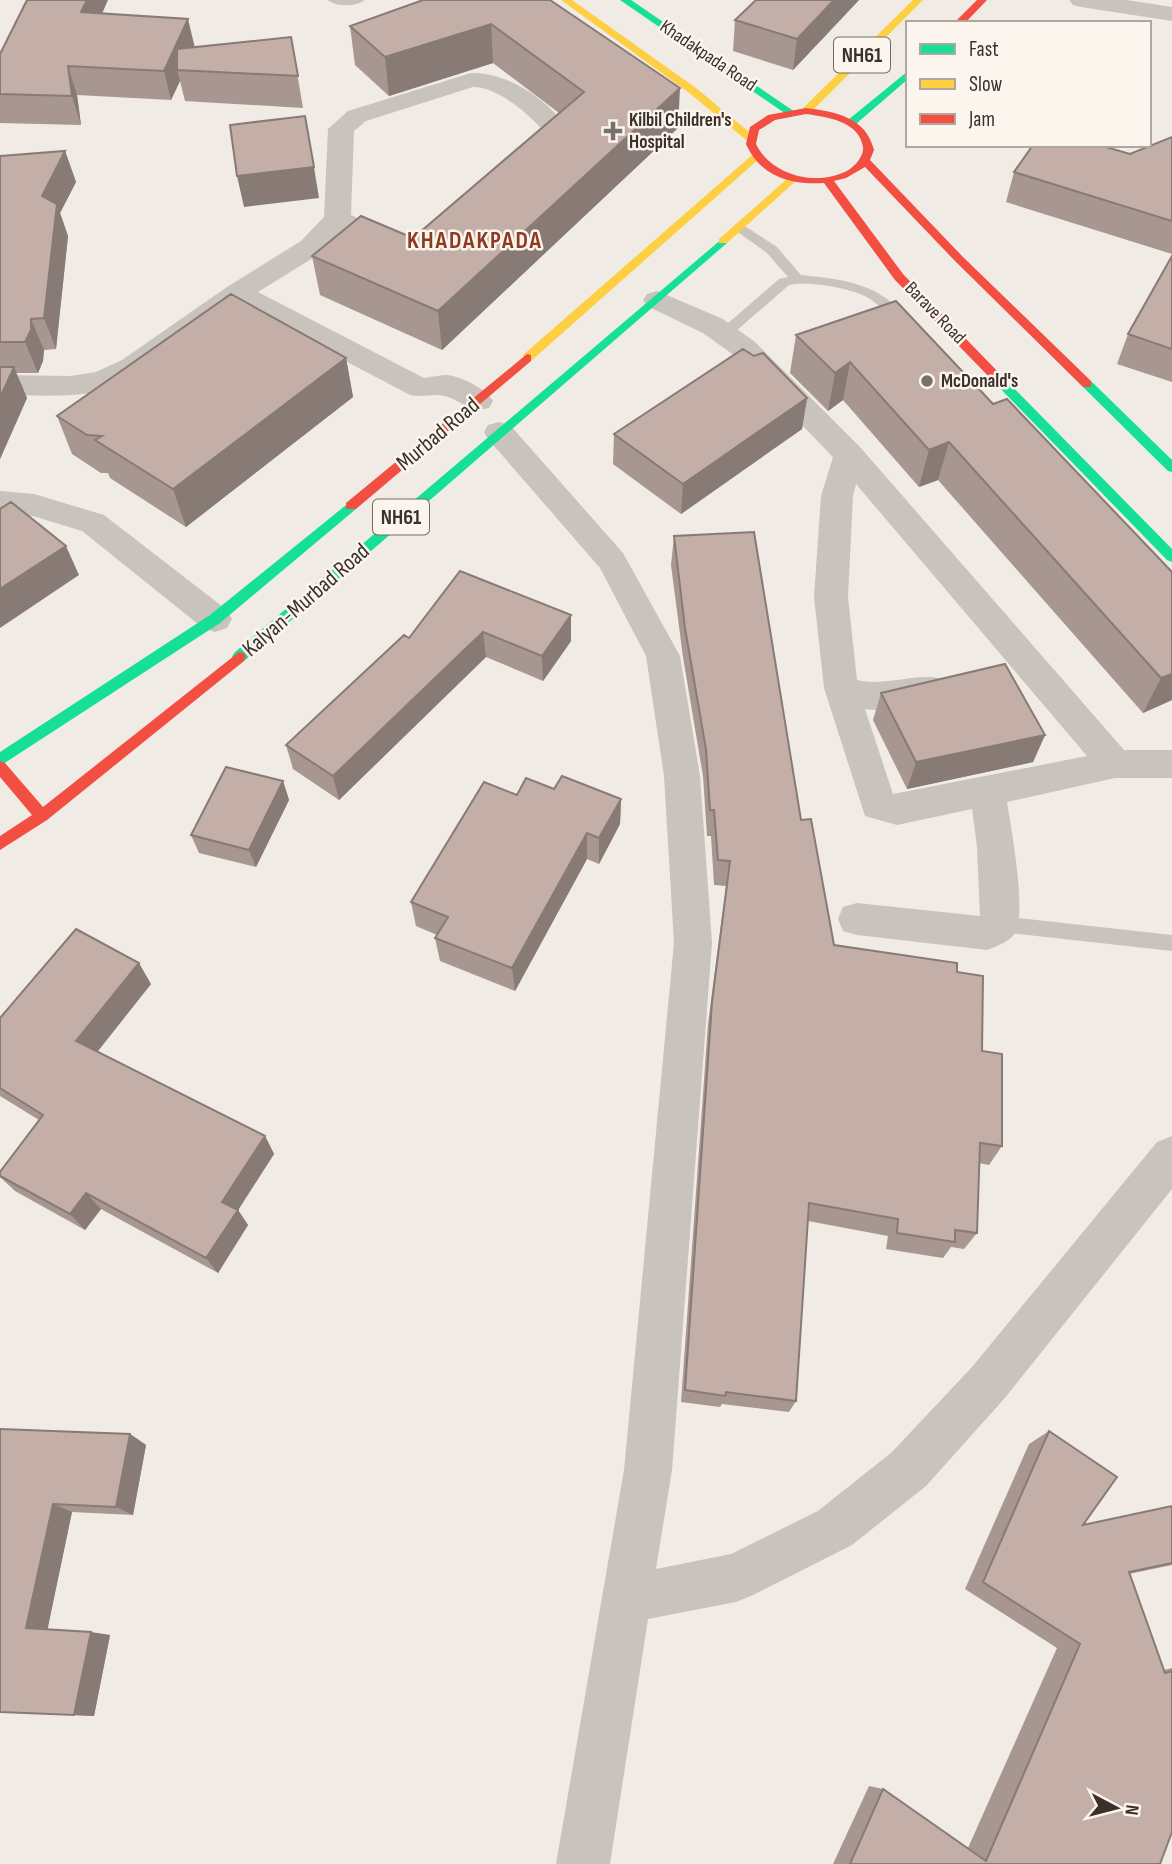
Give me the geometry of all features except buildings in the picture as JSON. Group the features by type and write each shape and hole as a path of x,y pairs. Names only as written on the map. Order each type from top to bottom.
{"main road":[{"path":"566,0 692,90 750,138 750,148 755,158 764,166 793,179 827,180 843,176 865,161 869,152 868,141 852,122 823,113 798,111"},
{"name":"Khadakpada Road","path":"625,0 798,111"},
{"name":"NH61","path":"750,138 763,121 798,111 918,0"},
{"path":"961,21 982,0"},
{"name":"NH61","path":"852,122 906,76"},
{"name":"Murbad Road","path":"0,760 215,619 489,417 755,158"},
{"path":"865,161 959,259 1172,468"},
{"name":"Kalyan-Murbad Road","path":"0,844 42,816 198,693 489,417 589,354 657,300 793,179"},
{"name":"Barave Road","path":"827,180 899,276 1172,557"},
{"path":"0,767 42,816"}],"street":[{"path":"1081,0 1172,14"},
{"path":"0,386 70,386 102,381 132,368 237,293 311,247 337,219 341,129 357,116 471,80 493,82 548,120 554,128 551,136 510,172"},
{"path":"337,219 386,241 425,240"},
{"path":"261,277 441,369 447,385 489,417 612,561 663,656 682,776 694,943 648,1470 583,1864"},
{"path":"237,293 420,388 447,385"},
{"path":"657,300 713,326 745,349 849,455 1115,764"},
{"path":"849,455 837,496 831,597 841,688 878,805 897,810 1115,764 1172,764"},
{"path":"0,502 34,505 93,523 215,619"},
{"path":"841,688 860,697 898,697 1030,664"},
{"path":"857,919 987,933 1000,924 996,847 987,792"},
{"path":"626,1599 736,1578 835,1528 909,1469 988,1383 1172,1156"}],"lane":[{"path":"333,0 359,0"},
{"path":"740,227 768,244 797,279"},
{"path":"724,334 784,282 797,279 850,285 875,296 905,324"},
{"path":"1000,924 1172,943"}],"traffic: fast":[{"path":"625,0 790,112"},
{"path":"852,122 906,76"},
{"path":"239,657 723,241"},
{"path":"998,379 1172,557"},
{"path":"1087,384 1172,468"},
{"path":"0,760 215,619 351,506"}],"traffic: slow":[{"path":"566,0 692,90 750,138"},
{"path":"806,111 918,0"},
{"path":"527,358 755,158"},
{"path":"723,241 793,179"}],"traffic: jam":[{"path":"961,21 982,0"},
{"path":"806,111 837,116 861,131 869,150 864,162 843,176 814,180 786,176 766,166 751,144 754,129 772,117 806,111"},
{"path":"865,161 959,259 1087,384"},
{"path":"827,180 899,277 998,379"},
{"path":"351,506 527,358"},
{"path":"0,844 42,816 239,657"},
{"path":"0,767 42,816"}],"place":[{"name":"Kilbil Children's Hospital","path":"613,131"},
{"name":"McDonald's","path":"927,381"}],"district":[{"name":"KHADAKPADA","path":"475,240"}]}
